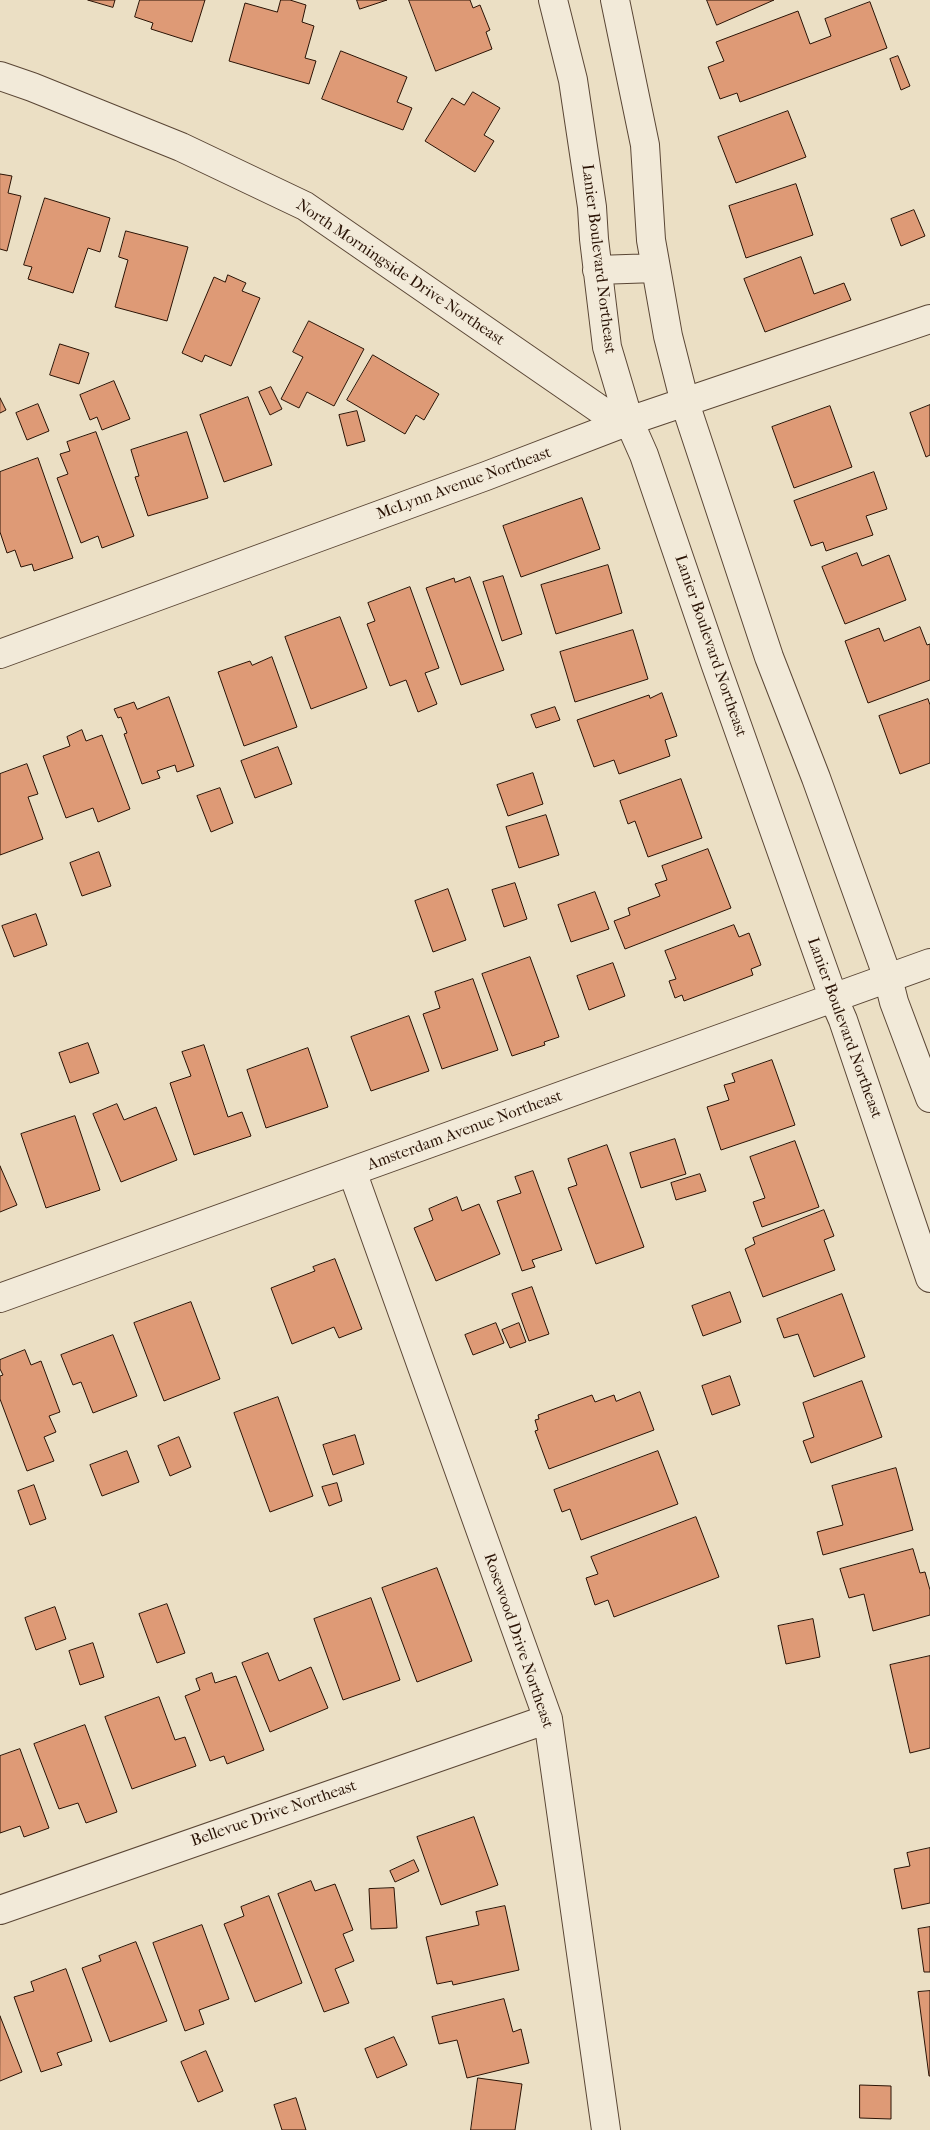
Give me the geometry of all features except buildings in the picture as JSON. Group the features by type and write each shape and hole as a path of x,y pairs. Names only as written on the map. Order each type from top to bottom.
{"street":[{"name":"Lanier Boulevard Northeast","path":"553,0 573,80 592,207 597,270 607,348 625,423 644,455 715,663 833,997 843,1020 930,1278"},
{"path":"615,0 645,144 651,240 668,336 685,403 769,657 816,778 888,978 894,1002 930,1098"},
{"name":"North Morningside Drive Northeast","path":"0,76 181,147 305,206 625,423"},
{"path":"597,270 656,268"},
{"name":"McLynn Avenue Northeast","path":"0,654 486,476 625,423 930,319"},
{"name":"Amsterdam Avenue Northeast","path":"0,1298 930,963"},
{"name":"Rosewood Drive Northeast","path":"352,1172 548,1719 606,2130"},
{"name":"Bellevue Drive Northeast","path":"0,1910 548,1719"}]}
